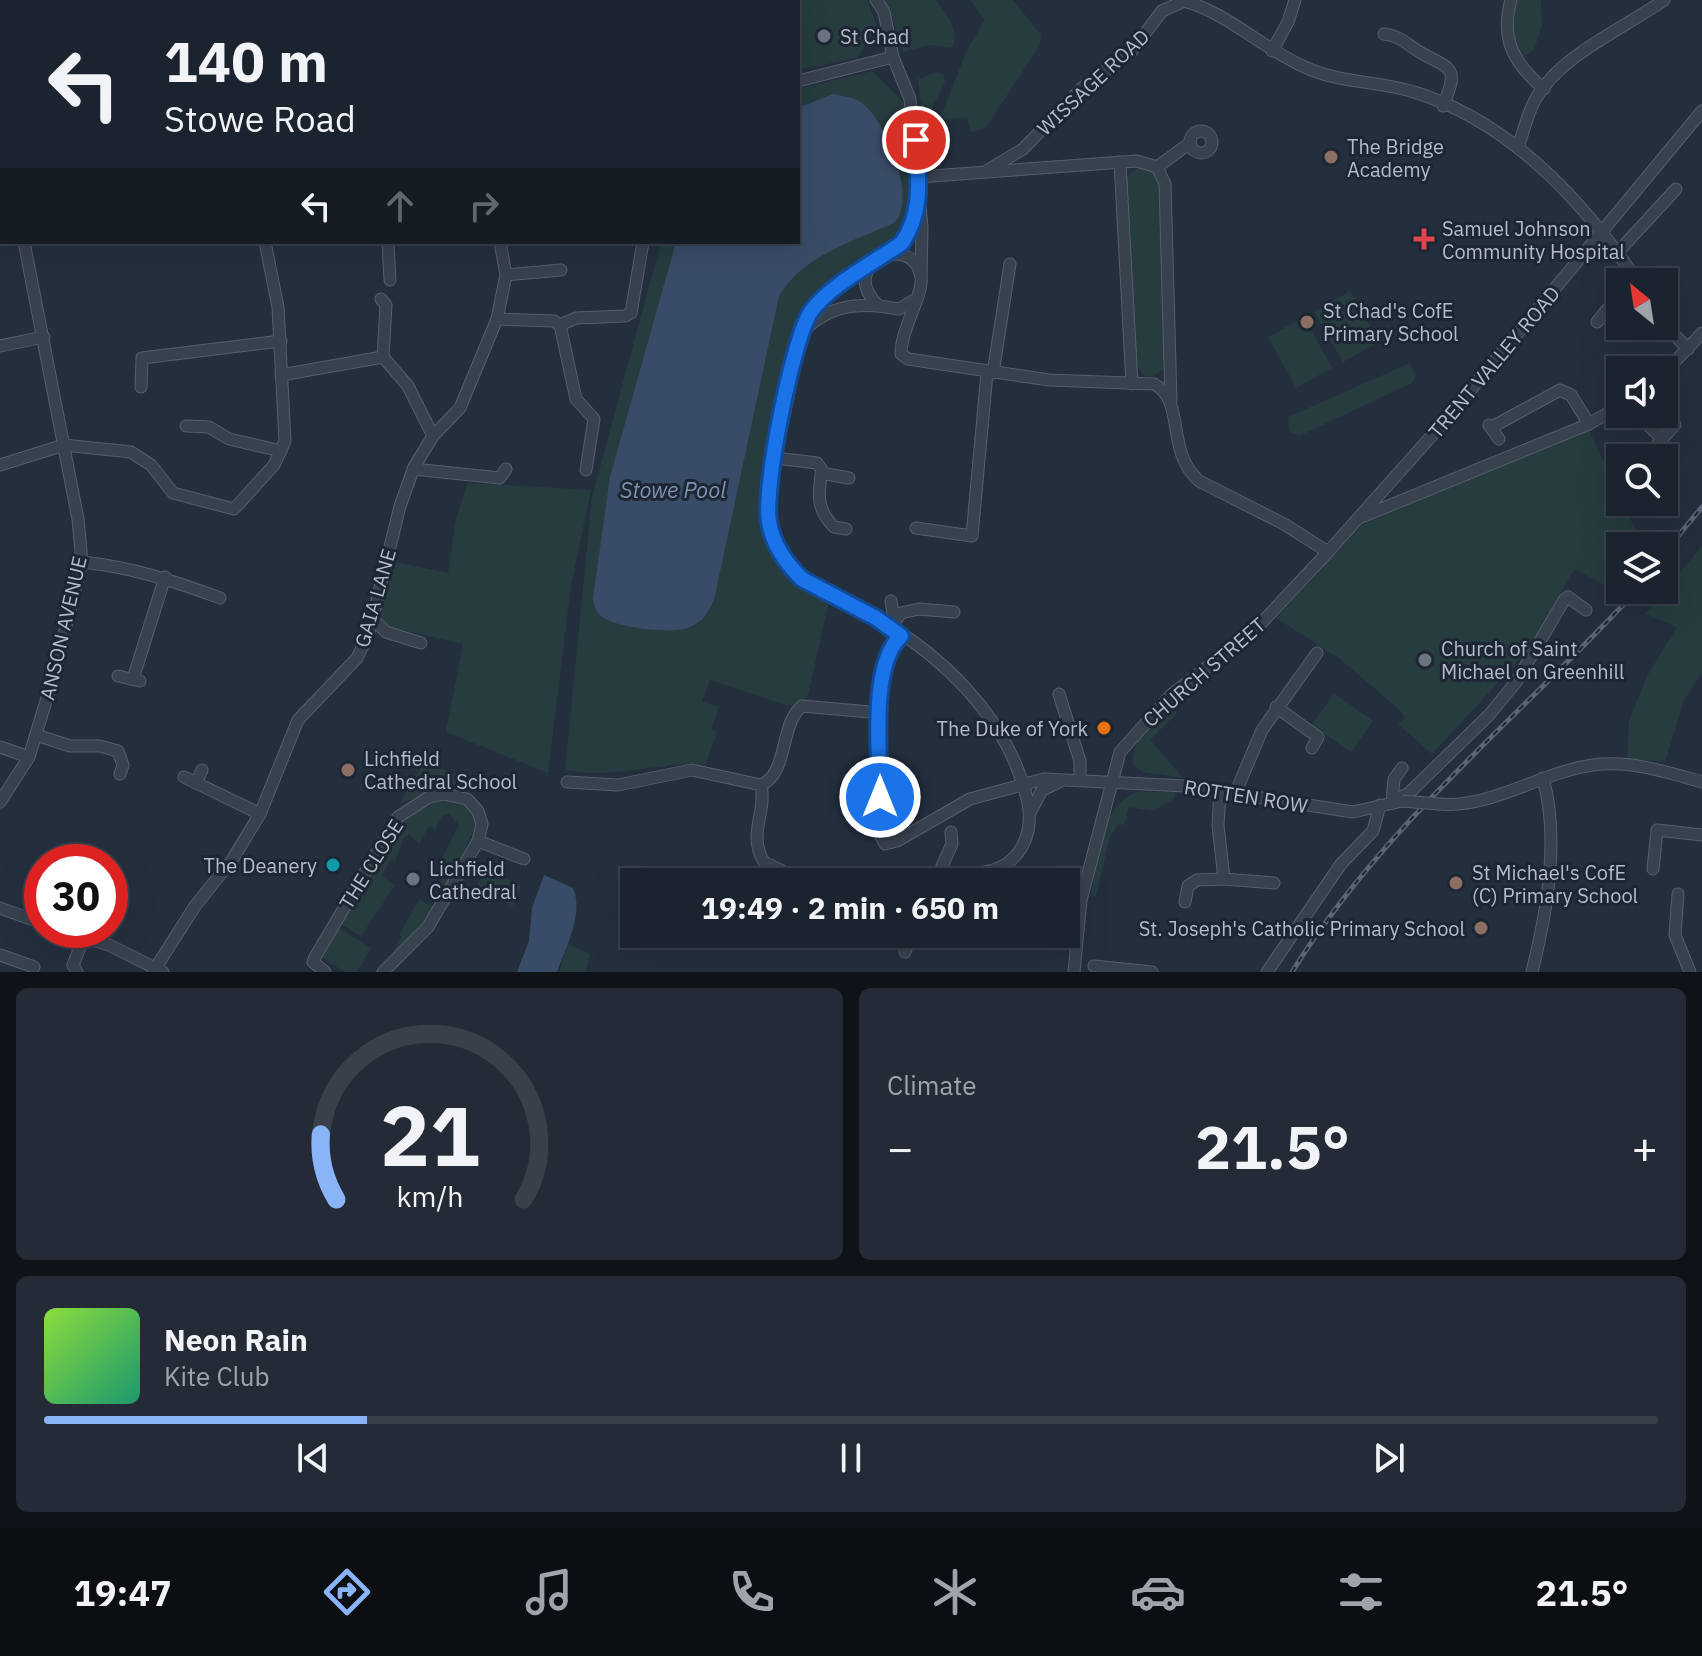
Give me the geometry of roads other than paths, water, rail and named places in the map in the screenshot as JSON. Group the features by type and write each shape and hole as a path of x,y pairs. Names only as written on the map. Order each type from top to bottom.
{"street":[{"path":"876,0 884,12 893,57 910,99 924,250 921,278 904,328 901,354 908,359 990,373 1154,384 1171,401"},
{"path":"1272,51 1288,22 1295,0"},
{"path":"1511,0 1507,42 1520,65 1544,89"},
{"path":"1518,148 1535,100 1544,89 1575,59 1664,0"},
{"name":"WISSAGE ROAD","path":"988,170 1023,149 1082,88 1131,52 1172,2 1184,1 1203,8 1272,51 1331,77 1415,92 1494,130 1564,191 1603,234 1627,268"},
{"path":"1384,34 1398,36 1423,54 1445,64 1451,73 1451,86 1443,106"},
{"path":"800,80 893,57"},
{"name":"TRENT VALLEY ROAD","path":"1273,611 1358,519 1603,234 1702,111"},
{"path":"1157,167 1190,143"},
{"name":"WISSAGE ROAD","path":"1023,149 1035,169"},
{"path":"918,177 1120,162 1148,162 1157,167 1165,184 1171,401 1179,453 1190,473 1328,552"},
{"path":"1120,162 1132,384"},
{"path":"1617,253 1676,189"},
{"path":"918,206 910,232 886,255 822,299 802,331 766,501 772,534 782,557 802,579 899,634 945,669 988,714 1004,737 1023,783 1030,813 1027,837 1019,851 997,868"},
{"name":"ANSON AVENUE","path":"0,802 29,757 82,562 64,445 24,244"},
{"path":"0,465 64,445 131,452 151,465 173,493 234,509 274,465 285,441 281,341 265,244"},
{"path":"387,272 388,244"},
{"name":"GAIA LANE","path":"157,970 195,906 232,860 260,814 298,720 357,658 373,619 413,469 433,436 460,408 497,319 506,275 500,244"},
{"path":"560,325 576,318 625,316 631,313 643,244"},
{"path":"886,255 910,259 921,278"},
{"path":"916,528 972,536 990,373 1010,264"},
{"path":"871,265 865,281 867,290 879,306"},
{"path":"506,275 561,270"},
{"path":"802,331 833,309 849,305 894,309 914,300"},
{"path":"385,302 383,357 408,386 433,436"},
{"path":"1596,315 1606,306"},
{"path":"894,309 902,318 904,328"},
{"path":"497,319 554,321 560,325 576,399 594,419 586,470"},
{"path":"1678,359 1702,333"},
{"path":"0,346 44,337"},
{"path":"1678,339 1688,349"},
{"path":"141,387 142,358 281,341"},
{"path":"281,375 383,357"},
{"path":"1499,439 1490,426 1560,390 1571,395 1589,424"},
{"path":"1358,519 1589,424 1606,414"},
{"path":"185,427 209,427 229,439 281,451"},
{"path":"1651,428 1662,439"},
{"path":"1658,444 1672,428"},
{"path":"775,458 817,463 821,473 818,493 821,510 834,527 846,529"},
{"path":"413,469 500,478 506,469"},
{"path":"821,473 849,478"},
{"path":"82,562 122,566 165,577 220,598"},
{"path":"118,676 137,680 165,577"},
{"path":"1391,803 1409,793 1489,715 1516,682 1530,653 1566,596 1586,610"},
{"path":"567,782 618,785 692,770 761,785 774,775 791,719 802,706 870,712 881,709 884,666 899,634 891,601"},
{"path":"894,619 901,613 919,609 954,612"},
{"name":"CHURCH STREET","path":"1074,972 1081,900 1120,752 1149,717 1273,611"},
{"path":"373,619 386,632 421,643"},
{"path":"1235,794 1246,761 1276,707 1317,653"},
{"path":"1059,694 1080,761 1080,779"},
{"path":"1276,707 1318,737 1312,748"},
{"name":"ROTTEN ROW","path":"881,709 881,841 885,844 897,841 970,799 1023,783 1067,779 1220,792 1353,812 1391,803 1463,805 1577,768 1621,764 1702,782"},
{"path":"36,735 70,746 100,746 118,751 123,765 120,774"},
{"path":"0,747 29,757"},
{"path":"1267,972 1341,864 1373,831 1391,803 1394,779 1402,768"},
{"path":"196,783 202,770"},
{"path":"184,777 260,814"},
{"path":"1532,972 1540,940 1550,849 1552,808 1543,778"},
{"path":"1030,813 1042,790 1067,779"},
{"path":"761,785 763,795 755,829 761,857 776,868"},
{"path":"1220,792 1218,825 1224,879"},
{"name":"THE CLOSE","path":"325,972 313,962 315,957 406,809 429,797 457,795 467,799 478,811 482,824 478,841 428,927 383,972"},
{"path":"1653,869 1657,830 1702,835"},
{"path":"943,868 952,844 951,832"},
{"path":"478,841 524,859"},
{"path":"1185,902 1188,886 1197,880 1274,883"},
{"path":"1678,894 1675,935 1690,972"},
{"path":"0,908 24,917"},
{"path":"77,972 73,965 80,948"},
{"path":"108,948 157,970"},
{"path":"905,952 907,948"},
{"path":"0,955 34,967"},
{"path":"1094,966 1152,972"}],"water":[{"name":"Stowe Pool","path":"833,94 852,98 871,112 896,161 901,179 900,212 894,223 815,260 789,282 779,296 714,600 705,616 690,627 671,630 630,627 607,620 597,611 593,598 610,477 675,244 800,244 800,107"},
{"path":"544,875 573,888 576,909 572,930 557,972 517,972 529,941 532,908"}],"railway":[{"path":"1678,536 1702,507"},
{"path":"1292,972 1328,918 1411,820 1624,604"}],"place":[{"name":"St Chad","path":"824,36"},
{"name":"The Bridge Academy","path":"1331,157"},
{"name":"Samuel Johnson Community Hospital","path":"1424,239"},
{"name":"St Chad's CofE Primary School","path":"1307,322"},
{"name":"Church of Saint Michael on Greenhill","path":"1425,660"},
{"name":"The Duke of York","path":"1104,728"},
{"name":"Lichfield Cathedral School","path":"348,770"},
{"name":"The Deanery","path":"333,865"},
{"name":"Lichfield Cathedral","path":"413,879"},
{"name":"St Michael's CofE (C) Primary School","path":"1456,883"},
{"name":"St. Joseph's Catholic Primary School","path":"1481,928"}]}
